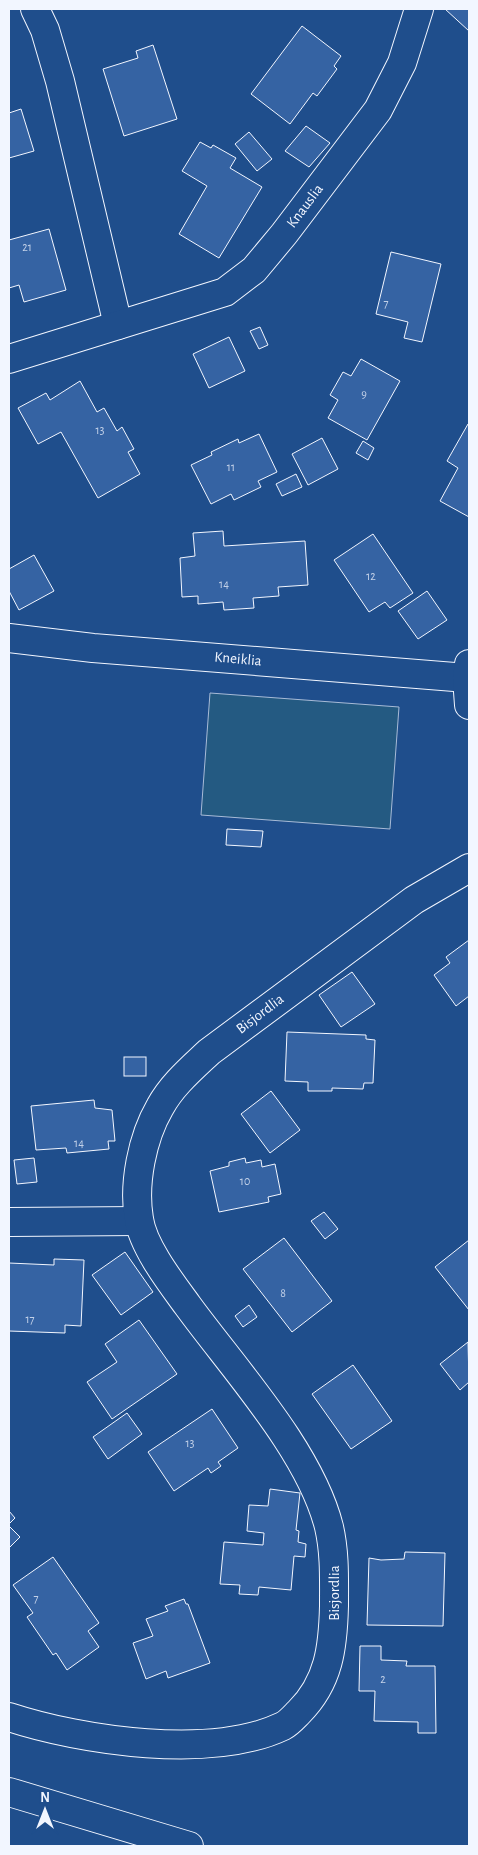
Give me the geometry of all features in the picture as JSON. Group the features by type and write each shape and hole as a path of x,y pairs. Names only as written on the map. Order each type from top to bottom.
{"street":[{"path":"35,9 45,30 60,81 118,325"},
{"name":"Knauslia","path":"9,359 225,292 254,270 284,234 378,110 402,63 419,9"},
{"name":"Kneiklia","path":"9,638 93,648 468,671 469,705"},
{"name":"Bisjordlia","path":"9,1717 82,1736 136,1743 192,1743 240,1738 286,1725 312,1699 326,1674 331,1655 334,1564 328,1526 312,1484 290,1443 158,1266 139,1221 138,1184 145,1145 160,1108 179,1080 208,1052 414,900 469,868"},
{"path":"9,1222 139,1221"},
{"path":"9,1792 189,1846"}],"shaded area":[{"path":"210,693 399,707 390,829 201,815"}],"building":[{"path":"445,9 469,9 469,31"},
{"path":"302,26 341,56 334,66 337,69 317,96 313,93 290,124 251,94"},
{"path":"153,45 177,119 124,136 103,69 138,58 136,51"},
{"path":"21,109 34,151 9,158 9,113"},
{"path":"306,126 330,143 309,167 285,151"},
{"path":"249,132 272,159 257,171 235,144"},
{"path":"200,142 211,148 213,145 236,158 230,168 262,187 219,258 179,234 207,186 182,171"},
{"path":"49,229 66,290 24,302 19,285 9,288 9,240"},
{"path":"391,252 441,264 422,342 404,338 408,322 376,314"},
{"path":"260,327 268,345 259,349 250,331"},
{"path":"229,337 245,371 209,388 193,354"},
{"path":"361,359 400,381 367,440 328,418 338,400 330,395 343,372 351,376"},
{"path":"80,381 97,412 104,408 117,431 122,427 134,449 128,452 140,474 98,498 61,432 38,444 18,408 46,393 50,400"},
{"path":"468,424 469,517 440,501 458,468 447,461"},
{"path":"259,434 277,472 258,481 261,487 234,500 231,494 211,504 191,465 212,455 211,452 238,439 239,443"},
{"path":"322,438 338,469 308,485 292,454"},
{"path":"363,441 374,448 368,460 356,453"},
{"path":"296,474 302,487 282,496 276,484"},
{"path":"223,531 224,546 305,541 308,585 278,587 279,596 253,598 254,608 224,610 223,602 198,604 198,596 182,597 180,558 195,556 193,533"},
{"path":"373,534 413,593 390,608 385,602 369,612 334,560"},
{"path":"34,555 54,591 19,610 9,591 9,569"},
{"path":"427,591 447,620 418,639 398,611"},
{"path":"227,829 263,831 261,847 226,845"},
{"path":"469,940 469,996 456,1006 434,975 450,963 446,957"},
{"path":"352,972 375,1004 341,1027 319,995"},
{"path":"287,1032 366,1035 366,1039 375,1040 373,1083 364,1083 363,1089 332,1088 332,1091 308,1091 308,1082 285,1081"},
{"path":"124,1057 146,1057 146,1076 124,1076"},
{"path":"271,1091 300,1130 270,1153 241,1114"},
{"path":"94,1100 95,1108 112,1110 115,1141 108,1141 109,1149 67,1153 66,1148 36,1150 31,1106"},
{"path":"34,1158 37,1182 17,1184 14,1160"},
{"path":"245,1158 246,1163 261,1160 262,1167 275,1164 281,1194 268,1197 269,1202 219,1212 210,1171 229,1166 229,1162"},
{"path":"324,1212 338,1229 325,1239 311,1221"},
{"path":"284,1238 332,1301 292,1332 243,1269"},
{"path":"469,1240 469,1310 435,1267"},
{"path":"125,1252 153,1292 121,1315 92,1275"},
{"path":"54,1259 84,1260 81,1326 65,1325 65,1333 9,1331 9,1263 54,1265"},
{"path":"249,1305 257,1317 243,1327 235,1316"},
{"path":"139,1320 177,1374 112,1419 87,1382 117,1362 105,1344"},
{"path":"468,1342 469,1382 460,1390 440,1364"},
{"path":"353,1365 392,1421 351,1449 312,1394"},
{"path":"212,1409 238,1448 218,1462 221,1466 211,1473 208,1468 174,1491 148,1452"},
{"path":"127,1413 142,1434 108,1459 93,1437"},
{"path":"270,1489 300,1493 296,1530 299,1531 298,1542 306,1544 305,1557 294,1556 291,1590 259,1587 258,1595 239,1594 240,1585 220,1584 224,1542 263,1545 264,1533 247,1531 249,1505 268,1506"},
{"path":"9,1511 15,1518 9,1524"},
{"path":"9,1526 20,1537 9,1548"},
{"path":"405,1552 445,1553 443,1626 367,1625 369,1558 381,1560 404,1559"},
{"path":"53,1557 99,1623 88,1631 99,1647 67,1670 56,1653 53,1655 27,1617 33,1613 13,1585"},
{"path":"184,1599 186,1604 188,1604 210,1663 168,1678 166,1671 146,1679 133,1643 153,1636 146,1619 168,1611 165,1606"},
{"path":"360,1646 381,1646 381,1660 407,1661 406,1666 435,1666 436,1733 418,1733 418,1722 374,1721 375,1691 359,1691"}]}
